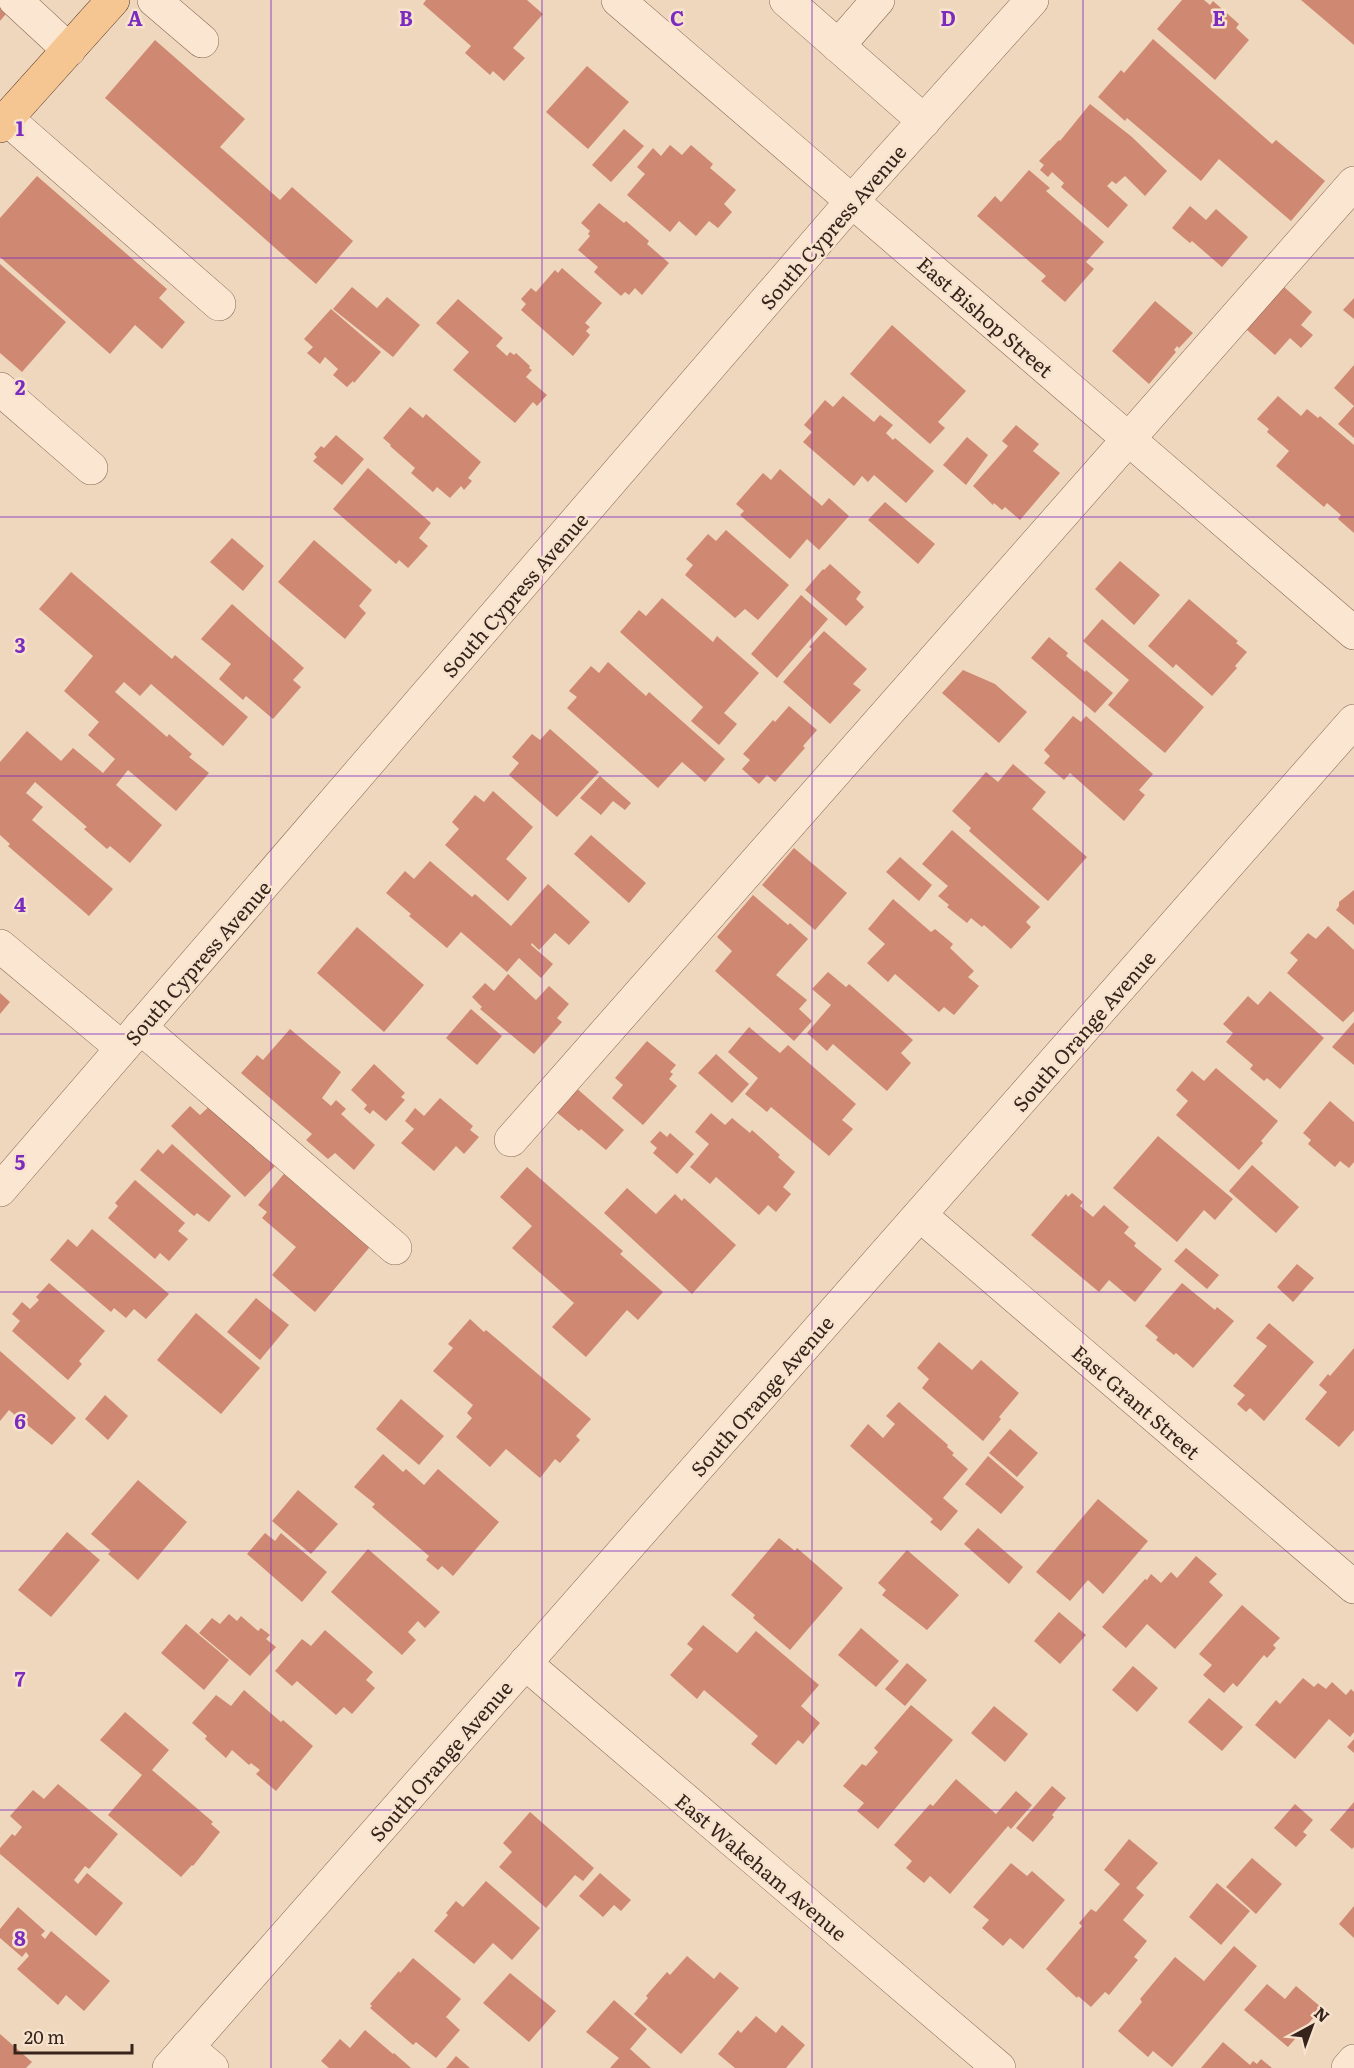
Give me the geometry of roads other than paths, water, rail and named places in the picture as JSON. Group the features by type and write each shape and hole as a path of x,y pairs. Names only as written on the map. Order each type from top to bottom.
{"main road":[{"path":"3,123 113,0"}],"street":[{"path":"15,0 69,50"},
{"path":"153,0 202,41"},
{"path":"786,0 924,121"},
{"path":"838,46 878,0"},
{"name":"South Cypress Avenue","path":"0,1190 852,201 1032,0"},
{"name":"East Bishop Street","path":"623,1 1354,633"},
{"path":"3,123 219,304"},
{"path":"512,1140 1354,183"},
{"path":"0,388 91,468"},
{"name":"South Orange Avenue","path":"178,2057 1354,721"},
{"path":"0,946 131,1038 395,1248"},
{"name":"East Grant Street","path":"920,1215 1354,1587"},
{"name":"East Wakeham Avenue","path":"525,1663 999,2068"},
{"path":"178,2057 212,2068"},
{"path":"1348,2068 1354,2061"}]}
